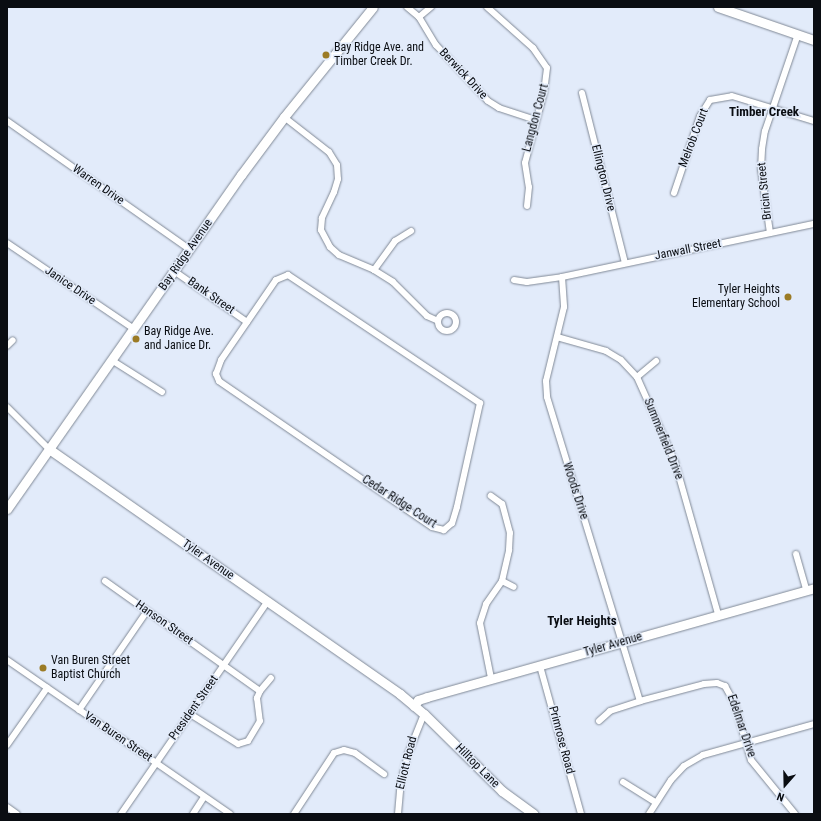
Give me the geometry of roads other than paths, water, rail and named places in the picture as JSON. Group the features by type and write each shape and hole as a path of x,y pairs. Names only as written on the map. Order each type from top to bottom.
{"street":[{"name":"Bay Ridge Avenue","path":"7,509 113,361 189,249 284,117 373,7"},
{"name":"Berwick Drive","path":"407,7 419,17 436,45 488,100 499,108 536,120"},
{"path":"419,17 431,7"},
{"name":"Langdon Court","path":"487,7 533,48 547,68 544,92 525,163 529,187 527,206"},
{"path":"718,7 814,40"},
{"name":"Bricin Street","path":"770,233 761,169 766,131 798,34"},
{"name":"Ellington Drive","path":"582,93 625,263"},
{"name":"Melrob Court","path":"674,193 700,116 710,100 732,96 761,106 773,107 814,120"},
{"path":"284,117 329,152 338,165 338,179 334,192 322,218 322,230 330,247 339,255 374,270 394,282 427,316 438,321"},
{"name":"Warren Drive","path":"7,121 189,249"},
{"name":"Janwall Street","path":"514,280 527,282 562,277 814,224"},
{"path":"374,270 395,241 411,231"},
{"name":"Janice Drive","path":"7,243 134,329"},
{"name":"Bank Street","path":"174,271 247,322"},
{"name":"Cedar Ridge Court","path":"288,275 480,403 452,523 444,530 432,527 219,381 216,374 221,360 247,322 276,280 288,275"},
{"name":"Woods Drive","path":"562,277 564,307 546,381 547,397 640,701"},
{"name":"Summerfield Drive","path":"556,337 606,351 621,360 637,377 674,462 718,614"},
{"path":"7,346 13,340"},
{"path":"113,361 162,392"},
{"path":"637,377 656,361"},
{"name":"Tyler Avenue","path":"7,407 49,449 366,669 424,714"},
{"path":"491,496 502,504 510,533 509,550 502,581 486,604 480,624 491,678"},
{"path":"796,554 810,589"},
{"name":"Hanson Street","path":"105,581 260,691"},
{"path":"502,581 514,587"},
{"name":"Tyler Avenue","path":"414,706 418,700 491,678 540,666 810,589"},
{"name":"President Street","path":"121,814 268,601"},
{"path":"79,710 148,611"},
{"name":"Van Buren Street","path":"7,660 230,814"},
{"name":"Primrose Road","path":"540,666 580,814"},
{"path":"190,714 238,744 248,741 260,720 257,698 260,691 271,678"},
{"name":"Edelmar Drive","path":"599,721 610,711 640,701 717,683 730,692 745,744 760,773 795,814"},
{"path":"7,745 47,688"},
{"name":"Elliott Road","path":"398,814 401,782 408,754 424,714"},
{"name":"Hilltop Lane","path":"424,714 502,791 534,814"},
{"path":"649,814 654,802 684,766 703,755 814,724"},
{"path":"294,814 334,753 344,750 355,753 384,774"},
{"path":"623,782 654,802"},
{"path":"193,814 204,797"},
{"path":"7,807 17,814"}],"place":[{"name":"Bay Ridge Ave. and Timber Creek Dr.","path":"326,55"},
{"name":"Tyler Heights Elementary School","path":"788,297"},
{"name":"Bay Ridge Ave. and Janice Dr.","path":"136,339"},
{"name":"Van Buren Street Baptist Church","path":"43,668"}],"district":[{"name":"Timber Creek","path":"764,112"},
{"name":"Tyler Heights","path":"582,621"}]}
